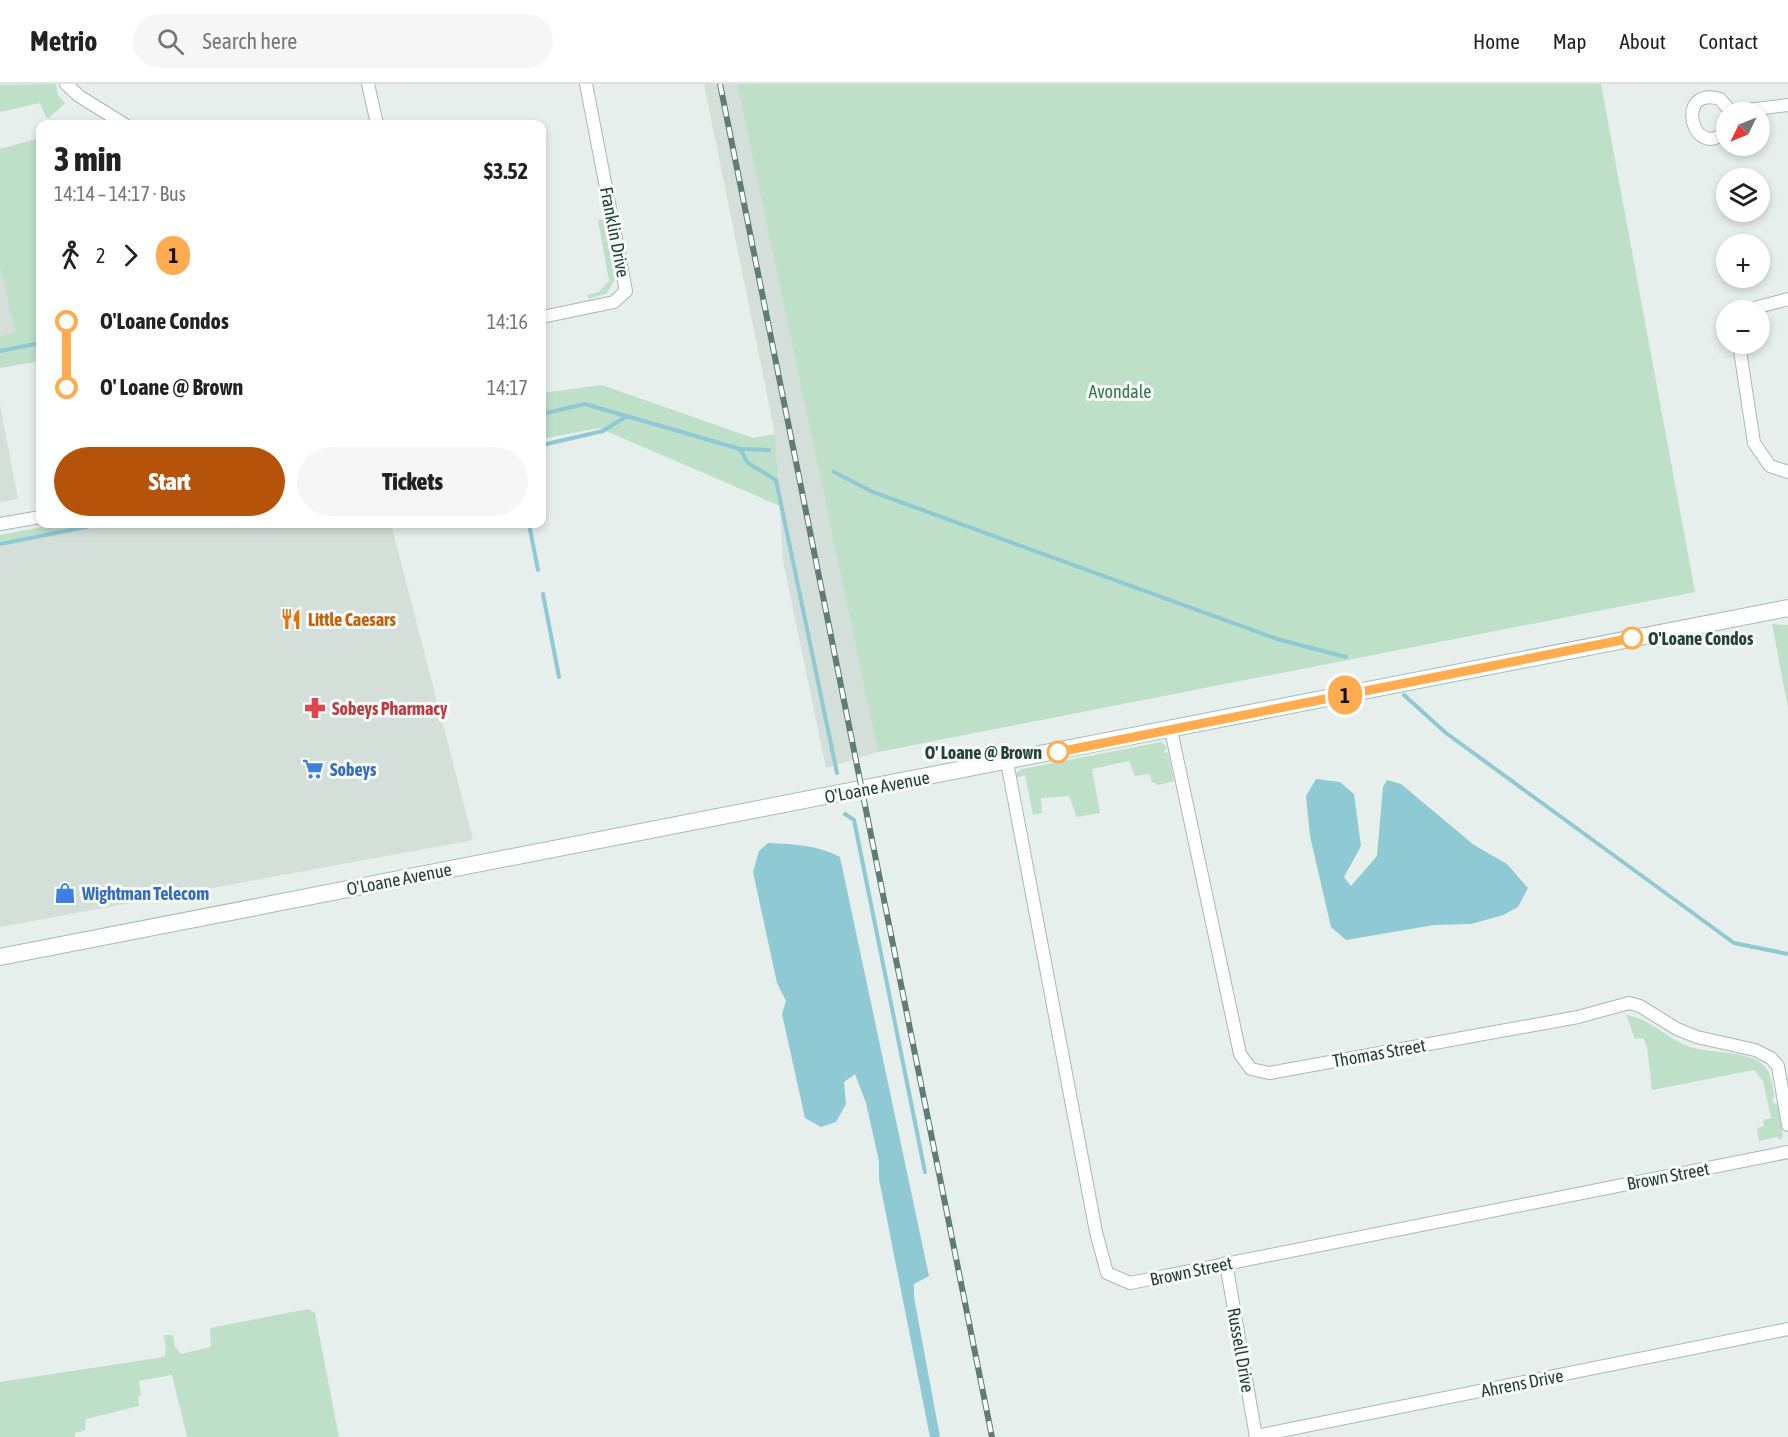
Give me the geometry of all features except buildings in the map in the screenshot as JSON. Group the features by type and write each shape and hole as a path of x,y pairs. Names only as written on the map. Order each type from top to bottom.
{"street":[{"path":"66,84 79,96 118,120"},
{"path":"368,84 376,120"},
{"name":"Franklin Drive","path":"546,315 614,302 626,291 586,84"},
{"path":"1716,137 1707,138 1693,126 1692,114 1697,104 1708,98 1720,99 1723,102"},
{"path":"1770,107 1788,105"},
{"path":"1770,304 1788,299"},
{"path":"1741,354 1754,443 1770,466 1788,472"},
{"path":"0,524 36,518"},
{"name":"O'Loane Avenue","path":"0,957 1788,608"},
{"name":"Thomas Street","path":"1171,730 1240,1054 1251,1069 1269,1073 1578,1017 1629,1003 1640,1006 1677,1029 1697,1037 1755,1050 1771,1058 1778,1065 1788,1125"},
{"name":"Brown Street","path":"1007,762 1096,1232 1107,1273 1130,1283 1788,1152"},
{"name":"Russell Drive","path":"1226,1263 1256,1437"},
{"name":"Ahrens Drive","path":"1256,1437 1788,1329"}],"shaded area":[{"path":"704,84 737,84 878,752 826,768 783,561 775,434"},
{"path":"0,268 15,332 0,336"},
{"path":"0,405 18,499 0,502"},
{"path":"92,528 392,528 473,840 0,927 0,544"}],"green space":[{"path":"56,84 58,95 65,103 49,118 46,117 40,103 0,112 0,85"},
{"name":"Avondale","path":"737,84 1601,84 1695,592 878,752"},
{"path":"36,139 36,362 0,368 0,336 15,332 0,268 0,149"},
{"path":"604,219 615,279 607,293 589,299 587,295 599,292 609,281 598,220"},
{"path":"602,385 753,438 775,434 780,506 599,428 546,438 546,392"},
{"path":"36,528 74,528 0,542 0,535"},
{"path":"1772,624 1788,625 1788,708"},
{"path":"1161,742 1167,747 1163,753 1168,752 1174,781 1158,785 1152,782 1150,774 1135,776 1129,761 1092,769 1100,813 1077,817 1069,796 1041,798 1042,813 1033,815 1025,775 1016,778 1016,773 1022,769"},
{"path":"1626,1015 1650,1024 1687,1046 1746,1056 1762,1064 1771,1080 1775,1098 1772,1099 1774,1104 1777,1103 1783,1135 1781,1140 1777,1137 1759,1141 1757,1128 1764,1126 1763,1120 1771,1118 1763,1081 1754,1070 1652,1090 1647,1047 1643,1038 1635,1039"},
{"path":"308,1309 315,1313 339,1437 187,1437 172,1375 139,1381 141,1395 138,1396 139,1406 86,1419 85,1430 75,1433 75,1437 0,1437 0,1382 164,1357 166,1351 164,1335 173,1335 175,1347 181,1354 211,1347 210,1328"}],"water":[{"path":"1316,779 1340,782 1354,794 1361,846 1344,877 1351,886 1377,856 1383,787 1387,780 1401,784 1474,845 1507,864 1528,888 1518,907 1503,915 1471,924 1434,925 1346,940 1331,927 1310,836 1306,796"},
{"path":"768,843 814,848 840,857 929,1276 914,1284 914,1297 940,1437 930,1437 879,1179 879,1161 866,1103 855,1074 844,1082 846,1104 836,1122 821,1127 805,1118 782,1014 786,1001 777,983 753,872 759,851"}],"waterway":[{"path":"0,351 36,344"},
{"path":"546,413 585,404 740,449 769,450"},
{"path":"546,444 603,431 627,416"},
{"path":"740,449 748,463 776,480 837,773"},
{"path":"834,472 873,492 1277,639 1346,657"},
{"path":"0,544 81,528"},
{"path":"530,528 538,570"},
{"path":"543,594 559,677"},
{"path":"1404,695 1446,733 1734,943 1788,954"},
{"path":"845,814 854,820 925,1172"}],"railway":[{"path":"720,84 992,1437"}],"bus line":[{"name":"1","path":"1058,752 1632,638"}],"place":[{"name":"Little Caesars","path":"291,619"},
{"name":"O'Loane Condos","path":"1632,638"},
{"name":"Sobeys Pharmacy","path":"315,708"},
{"name":"O' Loane @ Brown","path":"1058,752"},
{"name":"Sobeys","path":"313,769"},
{"name":"Wightman Telecom","path":"65,893"}]}
